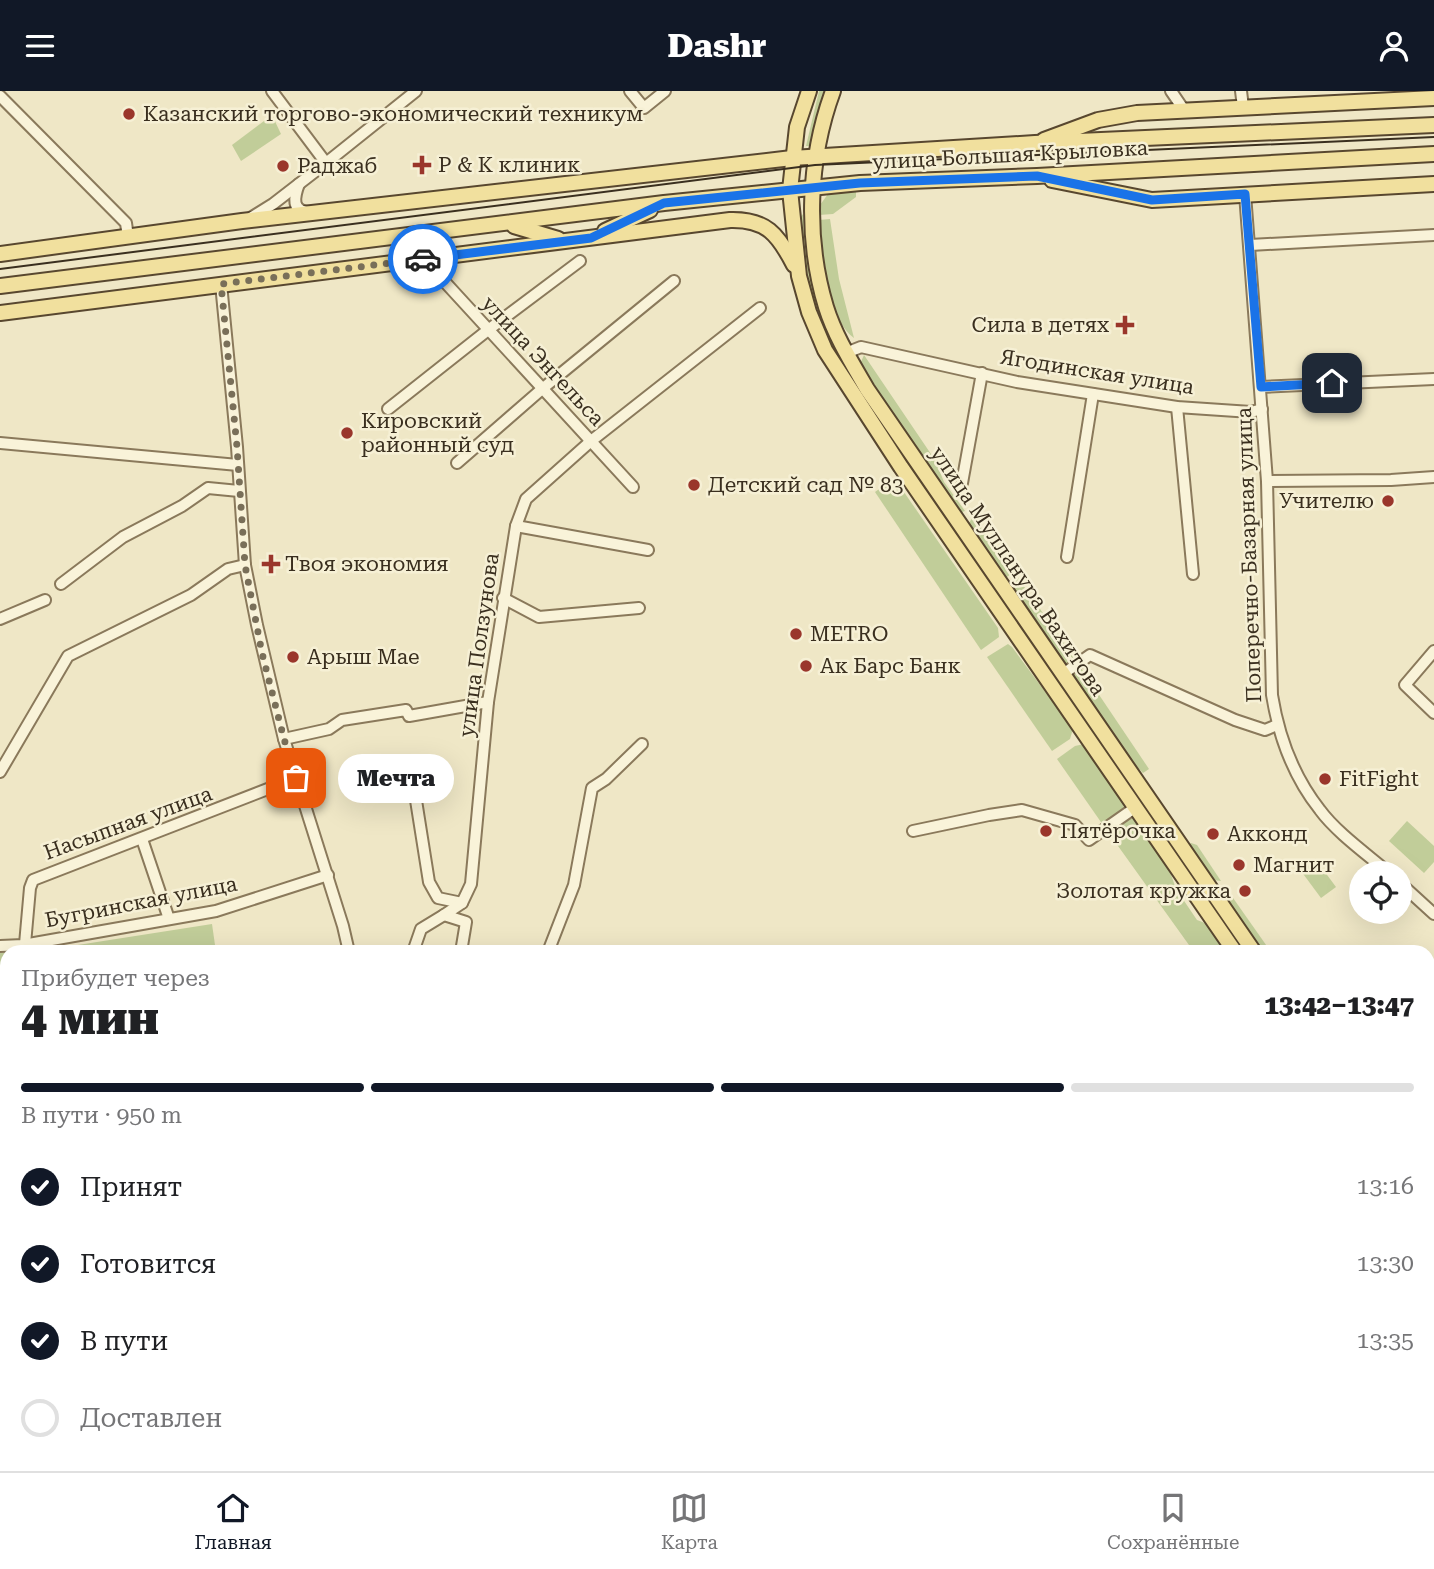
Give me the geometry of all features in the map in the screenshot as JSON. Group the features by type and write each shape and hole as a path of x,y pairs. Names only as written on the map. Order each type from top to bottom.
{"main road":[{"name":"улица Мулланура Вахитова","path":"809,91 797,127 790,190 799,276 809,312 831,362 1231,945"},
{"name":"улица Мулланура Вахитова","path":"833,91 815,156 815,247 827,308 846,353 867,389 1249,945"},
{"path":"1035,143 1111,117 1184,110 1432,96"},
{"name":"улица Большая Крыловка","path":"0,254 242,221 792,158 1035,143 1434,125"},
{"name":"улица Большая Крыловка","path":"0,286 664,203 860,183 1434,154"},
{"path":"1037,176 1152,200 1434,184"},
{"path":"591,238 664,203"},
{"path":"0,313 748,219 761,224 779,239 799,276"},
{"path":"506,224 566,241"}],"street":[{"path":"272,91 326,163"},
{"path":"242,221 262,212 416,91"},
{"path":"630,91 644,108 665,91"},
{"path":"1171,91 1184,110"},
{"path":"1241,91 1243,107"},
{"path":"0,96 126,223 128,237"},
{"path":"299,184 295,198 299,209 305,212 327,211"},
{"name":"Поперечно-Базарная улица","path":"1245,194 1261,387 1272,695 1277,725 1299,780 1321,813 1375,861"},
{"path":"1250,245 1434,235"},
{"name":"улица Энгельса","path":"428,258 432,268 633,487"},
{"path":"388,409 580,261"},
{"path":"457,463 674,281"},
{"path":"221,284 245,565 262,653 284,739 328,875 347,945"},
{"name":"улица Ползунова","path":"462,903 471,884 488,702 503,598 516,526 526,499 591,441 760,309"},
{"name":"Ягодинская улица","path":"846,353 861,347 1017,381 1177,407 1251,412 1262,409"},
{"path":"962,483 982,373"},
{"path":"1261,387 1434,379"},
{"path":"1067,557 1093,394"},
{"path":"1177,407 1193,574"},
{"path":"0,443 238,465"},
{"path":"1266,481 1434,477"},
{"path":"61,585 122,537 182,506 208,488 239,491"},
{"path":"516,526 648,550"},
{"path":"0,772 68,656 191,595 228,569 245,565"},
{"path":"503,598 539,617 639,608"},
{"path":"0,619 45,600"},
{"path":"1434,651 1405,685 1434,713"},
{"path":"1063,674 1090,655 1235,720 1265,730 1277,725"},
{"path":"284,739 328,729 342,720 406,710 410,716 488,702"},
{"path":"551,945 574,885 592,788 606,779 642,744"},
{"name":"Насыпная улица","path":"25,944 33,880 296,778"},
{"path":"415,794 429,882 438,898 462,903"},
{"path":"914,831 1022,810 1075,825 1089,840 1136,807"},
{"path":"142,839 169,919"},
{"name":"Бугринская улица","path":"12,945 216,911 328,875"},
{"path":"1412,894 1434,914"},
{"path":"415,945 421,929 462,903"},
{"path":"443,915 466,922 462,945"}],"green space":[{"path":"819,91 824,91 811,141 809,146 806,146"},
{"path":"272,115 281,134 241,161 232,145"},
{"path":"856,189 856,197 833,214 819,215 820,205 828,194"},
{"path":"803,214 812,278 836,353 821,322 810,288 800,218"},
{"path":"830,219 839,279 854,338 837,315 824,266 819,220"},
{"path":"864,355 935,460 944,482 965,511 959,513 885,407 860,364"},
{"path":"893,479 998,628 999,637 981,650 875,492"},
{"path":"972,518 988,535 1014,572 1004,579 968,525"},
{"path":"1018,578 1077,661 1066,666 1063,663 1009,585"},
{"path":"1008,644 1073,729 1070,739 1052,751 987,657"},
{"path":"1081,668 1149,769 1143,773 1127,757 1072,676"},
{"path":"1084,744 1123,801 1124,808 1103,825 1057,759 1075,746"},
{"path":"1133,818 1137,820 1167,863 1176,889 1197,920 1212,929 1224,945 1189,945 1108,832"},
{"path":"1407,821 1434,846 1434,862 1424,873 1389,841"},
{"path":"1188,845 1197,845 1221,881 1213,880"},
{"path":"1316,860 1336,887 1321,898 1301,871"},
{"path":"1226,888 1266,945 1257,945 1225,899"},
{"path":"212,924 215,945 78,945"}],"tram line":[{"path":"0,269 815,165 1434,137"}],"way so far":[{"path":"296,778 262,653 245,565 221,284 423,259"}],"place":[{"name":"Казанский торгово-экономический техникум","path":"129,114"},
{"name":"Р & К клиник","path":"422,165"},
{"name":"Раджаб","path":"283,166"},
{"name":"Сила в детях","path":"1125,325"},
{"name":"Кировский районный суд","path":"347,433"},
{"name":"Детский сад № 83","path":"694,485"},
{"name":"Учителю","path":"1388,501"},
{"name":"Твоя экономия","path":"271,564"},
{"name":"METRO","path":"796,634"},
{"name":"Арыш Мае","path":"293,657"},
{"name":"Ак Барс Банк","path":"806,666"},
{"name":"Мечта","path":"296,778"},
{"name":"FitFight","path":"1325,779"},
{"name":"Пятёрочка","path":"1046,831"},
{"name":"Акконд","path":"1213,834"},
{"name":"Магнит","path":"1239,865"},
{"name":"Золотая кружка","path":"1245,891"}],"route":[{"path":"423,259 591,238 664,203 860,183 1037,176 1152,200 1245,194 1261,387 1332,383"}]}
